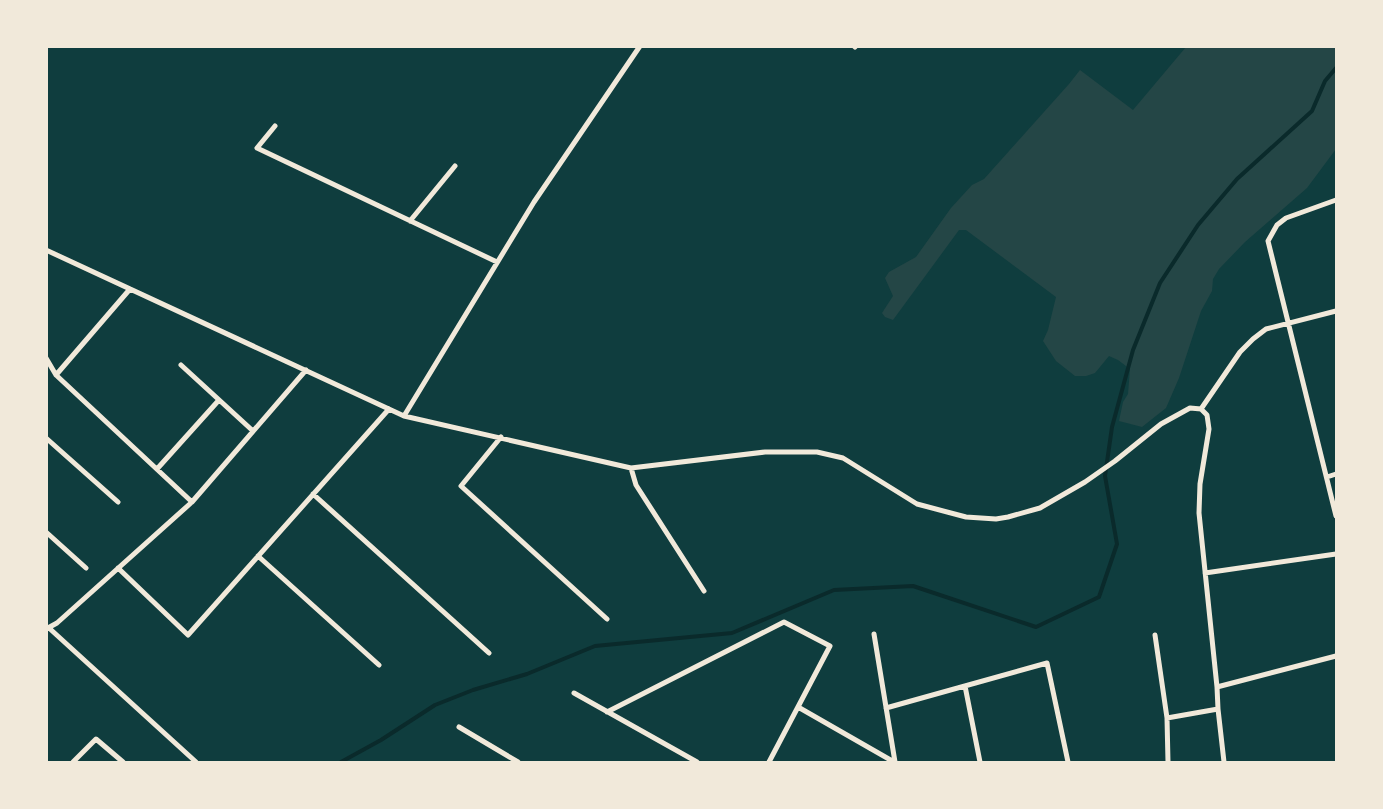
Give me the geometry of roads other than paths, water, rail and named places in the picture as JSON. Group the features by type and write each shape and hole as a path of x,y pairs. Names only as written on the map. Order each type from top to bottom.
{"street":[{"path":"404,416 534,202 640,46"},
{"path":"275,126 257,148 497,262"},
{"path":"410,221 455,166"},
{"path":"1336,200 1286,218 1277,225 1268,241 1336,516"},
{"path":"48,253 404,416 631,468 765,452 817,452 843,458 917,504 966,517 996,519 1040,508 1085,483 1161,424 1190,408 1201,409 1207,415 1209,429 1200,484 1199,513 1224,762"},
{"path":"56,375 130,289"},
{"path":"1201,409 1240,352 1266,329 1336,311"},
{"path":"46,358 56,375 192,502"},
{"path":"181,365 254,431"},
{"path":"196,762 48,628 57,623 192,502 306,370"},
{"path":"157,469 219,400"},
{"path":"118,568 188,635 389,409"},
{"path":"501,437 461,486 608,619"},
{"path":"46,438 118,502"},
{"path":"631,468 636,485 704,591"},
{"path":"1327,477 1336,474"},
{"path":"313,494 489,652"},
{"path":"46,532 86,568"},
{"path":"1205,573 1336,554"},
{"path":"258,556 379,665"},
{"path":"608,712 784,622 830,646 769,762"},
{"path":"874,634 894,762"},
{"path":"1155,635 1167,718 1168,762"},
{"path":"1217,687 1336,656"},
{"path":"886,708 1047,663 1068,762"},
{"path":"965,686 980,762"},
{"path":"574,693 697,762"},
{"path":"798,707 894,762"},
{"path":"1167,718 1218,709"},
{"path":"459,727 518,762"},
{"path":"73,762 96,739 123,762"}],"waterway":[{"path":"341,762 381,740 435,705 473,690 527,674 595,646 732,633 834,590 913,586 1036,627 1099,597 1117,544 1105,476 1112,427 1133,350 1160,283 1198,225 1237,179 1312,111 1325,81 1336,68"}]}
